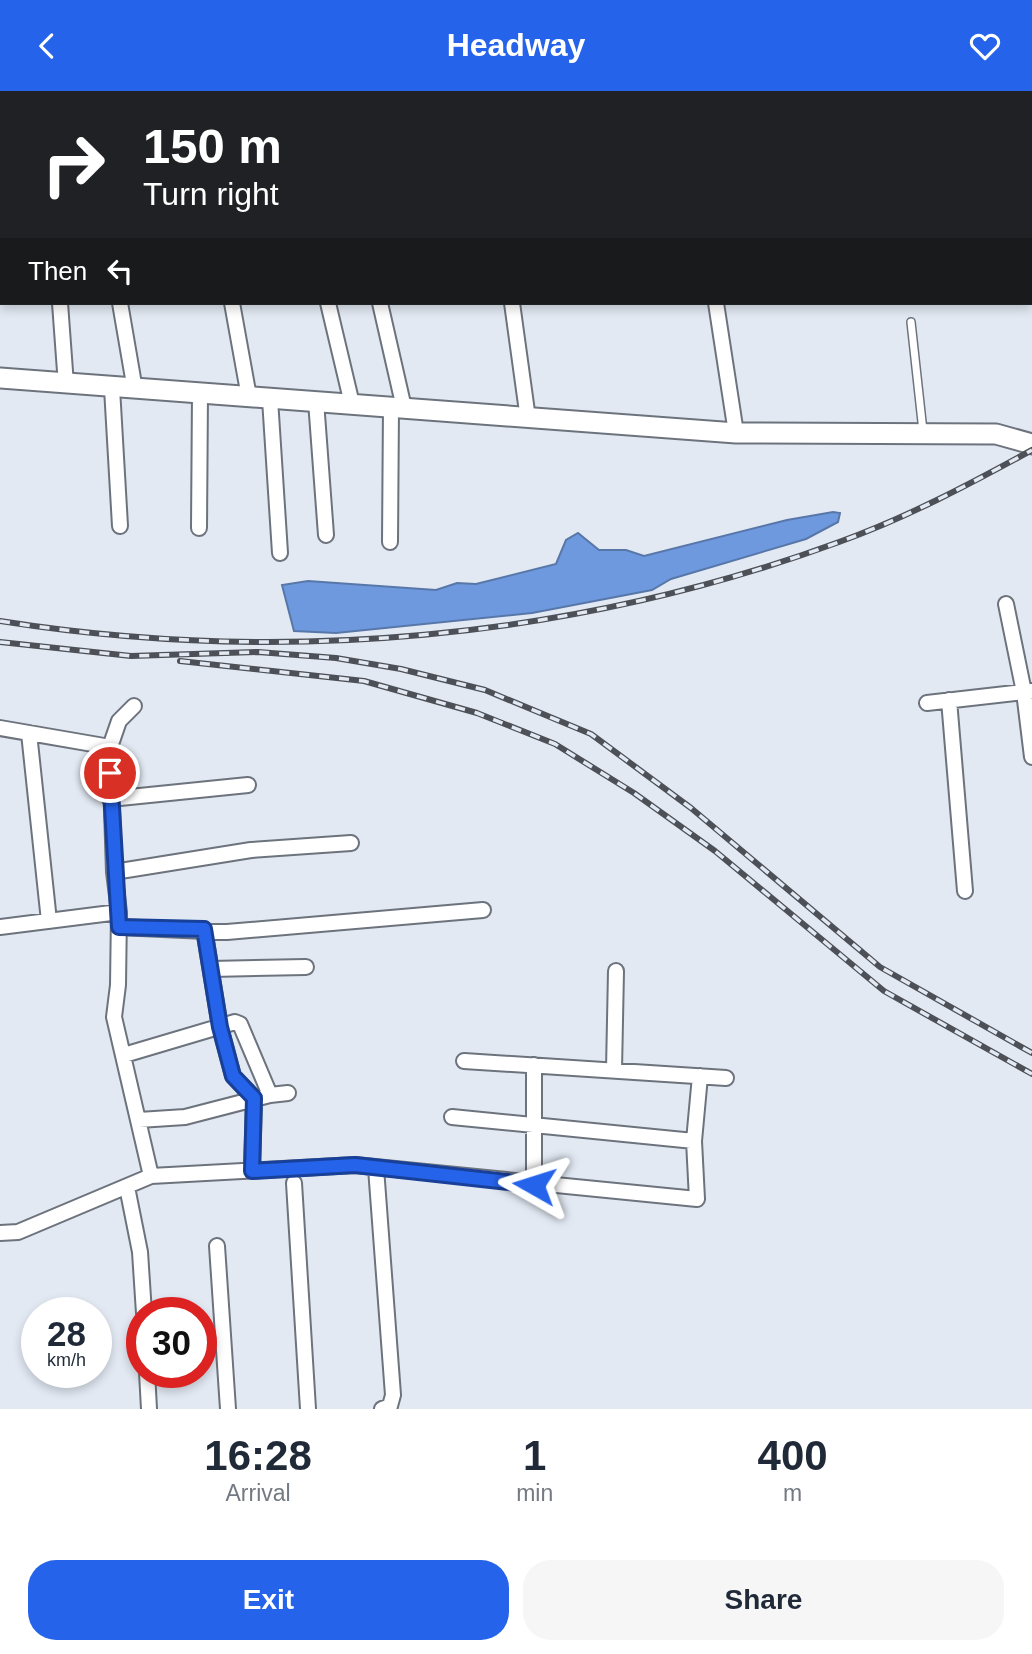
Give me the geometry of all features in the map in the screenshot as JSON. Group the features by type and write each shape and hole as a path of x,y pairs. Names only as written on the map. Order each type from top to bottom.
{"street":[{"path":"60,305 66,385"},
{"path":"120,305 135,390"},
{"path":"232,305 249,397"},
{"path":"328,305 352,404"},
{"path":"380,305 398,408 390,542"},
{"path":"512,305 528,419"},
{"path":"716,305 737,433"},
{"path":"0,378 737,433 996,434 1032,444"},
{"path":"112,388 120,526"},
{"path":"198,528 200,394"},
{"path":"270,399 280,553"},
{"path":"316,401 326,535"},
{"path":"1006,604 1028,691 1032,757"},
{"path":"927,702 1028,691"},
{"path":"949,700 965,891"},
{"path":"134,706 119,721 110,747 110,799 119,919 118,985 114,1017 151,1177"},
{"path":"0,729 110,747"},
{"path":"29,733 49,921"},
{"path":"110,799 248,785"},
{"path":"114,872 251,850 351,843"},
{"path":"0,927 49,921 119,919 227,932 483,910"},
{"path":"204,929 220,1027 233,1076 254,1098 252,1171"},
{"path":"211,969 306,967"},
{"path":"614,1070 616,971"},
{"path":"124,1055 220,1027 240,1024 270,1094"},
{"path":"464,1061 726,1078"},
{"path":"534,1065 534,1185"},
{"path":"0,1233 18,1232 151,1177 313,1166 376,1168 697,1199 694,1141 700,1076"},
{"path":"139,1120 185,1117 270,1094 288,1093"},
{"path":"452,1117 694,1141"},
{"path":"376,1168 393,1395 390,1406 382,1409"},
{"path":"294,1183 308,1409"},
{"path":"127,1187 140,1252 143,1297"},
{"path":"217,1247 228,1409"},
{"path":"148,1388 149,1409"}],"lane":[{"path":"911,322 923,432"}],"water":[{"path":"840,513 838,522 806,539 671,579 652,590 532,613 336,633 294,631 282,585 308,581 436,590 457,583 476,584 556,564 566,540 578,533 599,550 626,550 644,556 787,520"}],"railway":[{"path":"0,621 105,634 212,641 318,641 424,635 530,622 635,602 738,575 839,542 913,511 1032,450"},
{"path":"0,642 131,656 258,652 336,658 401,669 485,690 591,734 691,808 880,967 1032,1053"},
{"path":"180,661 364,681 477,713 555,744 634,793 715,851 884,991 1032,1074"}],"route":[{"path":"110,773 119,927 204,929 220,1027 233,1076 254,1098 252,1171 355,1165 534,1185"}]}
